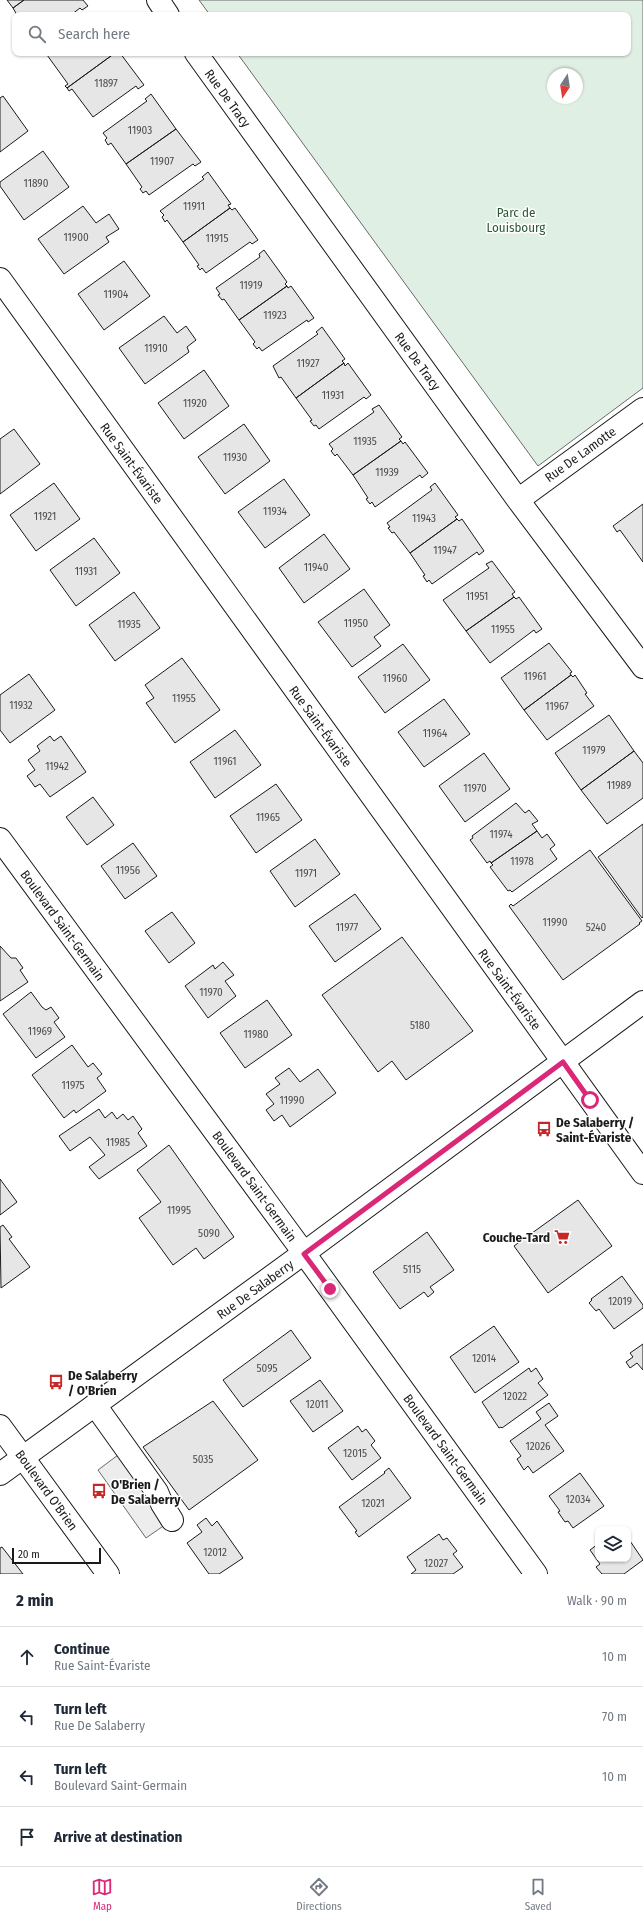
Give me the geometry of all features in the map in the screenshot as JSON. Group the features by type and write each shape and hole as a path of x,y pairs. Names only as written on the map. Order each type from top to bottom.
{"street":[{"path":"158,0 166,12"},
{"name":"Rue De Tracy","path":"198,56 518,500 643,667"},
{"name":"Rue Saint-Évariste","path":"0,279 643,1173"},
{"name":"Rue De Lamotte","path":"518,500 643,408"},
{"name":"Boulevard Saint-Germain","path":"0,839 536,1574"},
{"name":"Rue De Salaberry","path":"0,1474 304,1254 643,1002"},
{"path":"95,1405 157,1492 162,1504 172,1520"},
{"name":"Boulevard O'Brien","path":"0,1426 108,1574"}],"green space":[{"name":"Parc de Louisbourg","path":"199,0 643,0 643,388 538,466 239,56 631,56 631,12 208,12"}],"shaded area":[{"path":"126,1449 172,1520 146,1538 98,1470"}],"building":[{"path":"7,0 24,0 13,8"},
{"path":"24,0 83,0 88,6 82,10 80,8 75,12 15,12 13,8"},
{"path":"48,56 111,56 67,88 65,86 68,84"},
{"path":"111,56 122,56 144,85 138,89 136,86 93,117 72,89 69,91 67,88"},
{"path":"151,94 176,129 126,164 111,143 108,145 105,140 107,138 103,133 147,101 145,99"},
{"path":"3,96 28,131 0,152 0,98"},
{"path":"176,129 201,162 195,166 193,164 149,195 146,191 143,193 140,189 142,187 126,164"},
{"path":"43,151 69,187 24,220 0,186 0,182"},
{"path":"208,172 231,204 228,205 230,208 183,242 167,220 165,222 162,217 164,215 160,211 204,179 202,177"},
{"path":"83,206 96,223 109,214 119,229 106,237 109,242 64,274 38,239"},
{"path":"230,208 232,210 235,208 258,240 252,244 250,242 206,273 202,268 200,270 197,266 199,265 183,242"},
{"path":"264,250 287,282 285,284 287,286 239,320 224,299 222,300 218,295 220,294 216,288 260,257 259,254"},
{"path":"124,261 150,296 104,330 78,294"},
{"path":"287,286 288,288 291,286 314,318 308,322 307,320 262,351 259,347 257,349 253,344 255,342 239,320"},
{"path":"164,316 177,333 186,326 196,340 187,347 189,352 145,384 119,348"},
{"path":"322,327 345,359 342,361 344,363 296,398 281,377 279,378 273,366 318,334 316,332"},
{"path":"344,363 345,366 348,363 371,395 366,399 364,397 319,429 310,421 312,420 296,398"},
{"path":"204,370 229,406 184,439 158,403"},
{"path":"379,405 402,437 399,439 401,441 353,475 337,454 335,456 331,451 333,449 329,444 374,412 372,409"},
{"path":"244,424 270,461 225,494 198,457"},
{"path":"14,429 40,464 0,494 0,439"},
{"path":"401,441 403,444 405,442 428,473 422,478 420,475 375,507 372,502 370,504 366,499 368,498 353,475"},
{"path":"284,479 310,515 265,548 238,512"},
{"path":"54,483 80,519 36,551 10,515"},
{"path":"435,483 458,515 455,517 457,519 410,553 394,532 392,533 388,528 390,527 387,523 432,490 430,487"},
{"path":"643,504 643,562 620,530 617,532 613,526"},
{"path":"457,519 459,521 462,519 484,551 479,555 477,552 432,584 429,580 427,582 423,576 425,575 410,553"},
{"path":"324,534 350,569 304,603 279,568"},
{"path":"94,538 120,573 76,606 50,570"},
{"path":"492,561 515,592 512,594 514,597 466,631 443,600 489,568 486,564"},
{"path":"364,589 390,625 374,637 381,646 352,667 318,622"},
{"path":"134,592 160,628 115,661 89,625"},
{"path":"514,597 516,599 519,597 542,629 536,633 534,630 490,663 466,631"},
{"path":"549,643 572,672 570,673 571,675 524,710 501,678"},
{"path":"403,644 430,680 385,713 358,677"},
{"path":"182,658 220,710 175,743 146,703 154,698 145,685"},
{"path":"29,674 55,710 10,743 0,730 0,695"},
{"path":"571,675 573,677 575,675 587,693 585,694 594,706 547,740 524,710"},
{"path":"444,699 470,734 424,767 398,732"},
{"path":"609,715 634,751 581,790 555,753"},
{"path":"235,730 261,765 215,798 190,762"},
{"path":"50,736 54,741 61,736 86,772 50,797 40,784 35,787 27,776 35,770 28,760 40,751 37,746"},
{"path":"634,751 643,763 643,798 607,824 581,790"},
{"path":"484,753 510,789 465,822 439,786"},
{"path":"276,784 302,820 256,853 230,816"},
{"path":"93,797 114,825 87,845 66,817"},
{"path":"516,803 525,813 529,810 538,821 532,824 537,831 491,863 490,861 487,863 470,840 473,838 472,836"},
{"path":"643,824 643,917 642,918 598,857"},
{"path":"537,831 542,838 547,834 555,845 550,849 557,859 512,892 510,890 508,891 490,867 493,865 491,863"},
{"path":"315,839 340,874 295,907 270,871"},
{"path":"133,843 157,876 125,899 101,866"},
{"path":"590,850 642,921 639,923 640,924 563,980 509,906 511,904 513,906"},
{"path":"355,894 381,929 335,962 309,926"},
{"path":"172,912 195,943 169,963 145,931"},
{"path":"402,937 473,1031 406,1080 392,1061 378,1072 322,995"},
{"path":"0,946 11,958 16,958 23,968 20,970 28,982 0,1001"},
{"path":"223,962 234,975 225,981 236,996 208,1018 185,986 213,965 215,969"},
{"path":"31,992 46,1010 51,1007 59,1018 54,1022 65,1037 36,1058 3,1014"},
{"path":"267,1000 292,1035 245,1068 220,1033"},
{"path":"72,1045 88,1067 93,1063 102,1074 97,1078 106,1091 76,1113 74,1110 64,1118 32,1075"},
{"path":"289,1068 300,1082 318,1069 336,1093 290,1127 282,1115 274,1121 266,1110 274,1104 266,1094 280,1084 275,1078"},
{"path":"99,1109 105,1118 112,1112 117,1119 123,1114 128,1120 133,1116 142,1129 138,1133 147,1146 99,1179 89,1167 105,1155 90,1137 70,1151 59,1136"},
{"path":"169,1145 234,1237 204,1259 196,1248 173,1265 139,1218 161,1202 137,1170"},
{"path":"0,1179 17,1202 0,1215"},
{"path":"578,1200 612,1246 548,1293 514,1246"},
{"path":"3,1225 12,1237 9,1239 30,1267 1,1288 0,1227"},
{"path":"427,1232 454,1270 430,1287 434,1292 428,1297 424,1292 400,1309 373,1272"},
{"path":"622,1276 643,1305 643,1308 614,1329 599,1309 596,1311 589,1303 592,1300 591,1299"},
{"path":"494,1326 519,1362 475,1393 450,1357"},
{"path":"291,1330 311,1358 243,1407 223,1380"},
{"path":"643,1344 643,1370 637,1363 630,1368 626,1362 633,1357 630,1353"},
{"path":"529,1368 531,1372 536,1368 543,1379 538,1383 548,1395 502,1428 499,1428 482,1402"},
{"path":"320,1380 343,1411 313,1432 290,1401"},
{"path":"213,1401 258,1460 189,1510 143,1447"},
{"path":"549,1403 558,1416 545,1425 564,1451 533,1473 528,1466 524,1470 517,1459 521,1456 510,1441 541,1419 536,1412"},
{"path":"358,1426 362,1432 366,1429 375,1441 371,1445 381,1458 352,1480 328,1448"},
{"path":"389,1468 411,1498 359,1537 355,1532 357,1531 339,1507 385,1473 384,1472"},
{"path":"580,1473 604,1506 573,1528 568,1521 565,1522 558,1512 560,1511 549,1496"},
{"path":"206,1518 212,1526 217,1521 243,1558 219,1574 209,1574 187,1543 202,1532 197,1525"},
{"path":"439,1534 443,1540 447,1538 457,1551 453,1554 463,1567 453,1574 411,1574 416,1570 407,1557"},
{"path":"631,1542 643,1560 624,1574 602,1574 596,1567 600,1564 599,1562 631,1562"},
{"path":"595,1546 595,1557 590,1550"},
{"path":"2,1547 23,1574 0,1574 0,1548"}],"place":[{"name":"De Salaberry / Saint-Évariste","path":"544,1129"},
{"name":"Couche-Tard","path":"562,1237"},
{"name":"De Salaberry / O'Brien","path":"56,1382"},
{"name":"O'Brien / De Salaberry","path":"99,1491"}],"route":[{"path":"330,1289 304,1254 563,1062 590,1100"}]}
